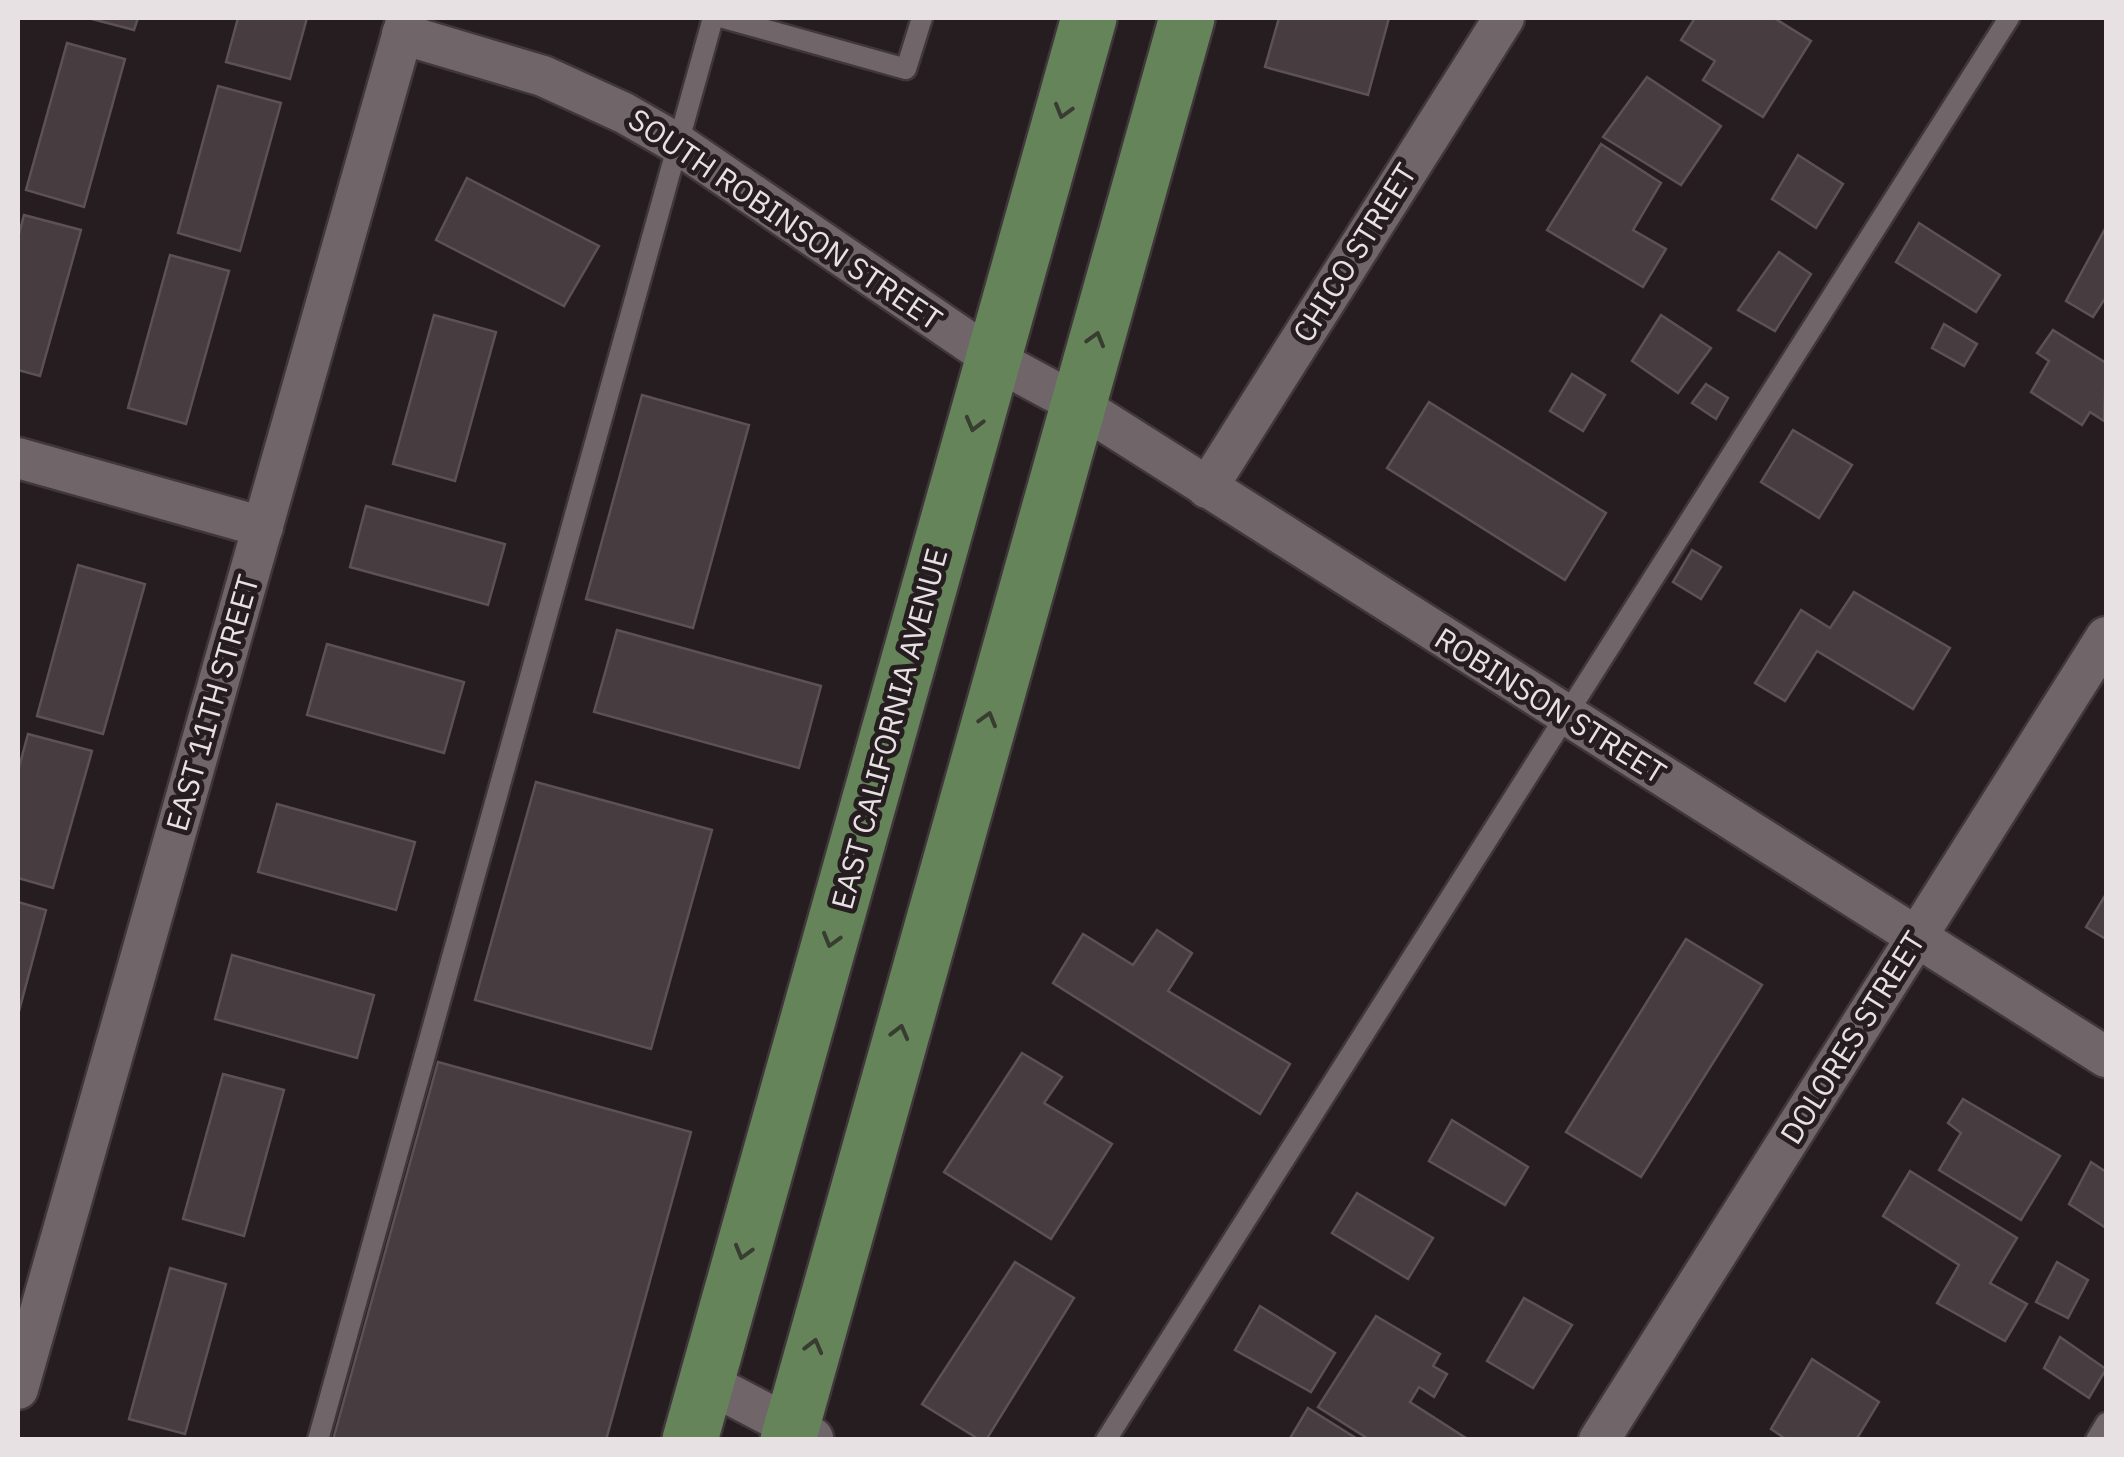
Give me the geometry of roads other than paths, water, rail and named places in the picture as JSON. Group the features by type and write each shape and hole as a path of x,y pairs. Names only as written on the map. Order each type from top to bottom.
{"main road":[{"name":"EAST CALIFORNIA AVENUE","path":"690,1440 1090,18"},
{"path":"799,1434 1077,404 1186,18"}],"street":[{"name":"CHICO STREET","path":"1206,488 1504,18"},
{"name":"SOUTH ROBINSON STREET","path":"405,26 543,76 624,113 678,144 992,358"},
{"name":"EAST 11TH STREET","path":"18,1388 405,26"},
{"name":"ROBINSON STREET","path":"992,358 1077,404 2106,1057"},
{"path":"18,458 262,528"},
{"name":"DOLORES STREET","path":"1599,1440 2106,637"},
{"path":"706,1382 799,1434"}],"lane":[{"path":"318,1440 713,18"},
{"path":"724,18 906,68 922,18"},
{"path":"1106,1440 2009,18"},
{"path":"2096,1440 2106,1423"}]}
